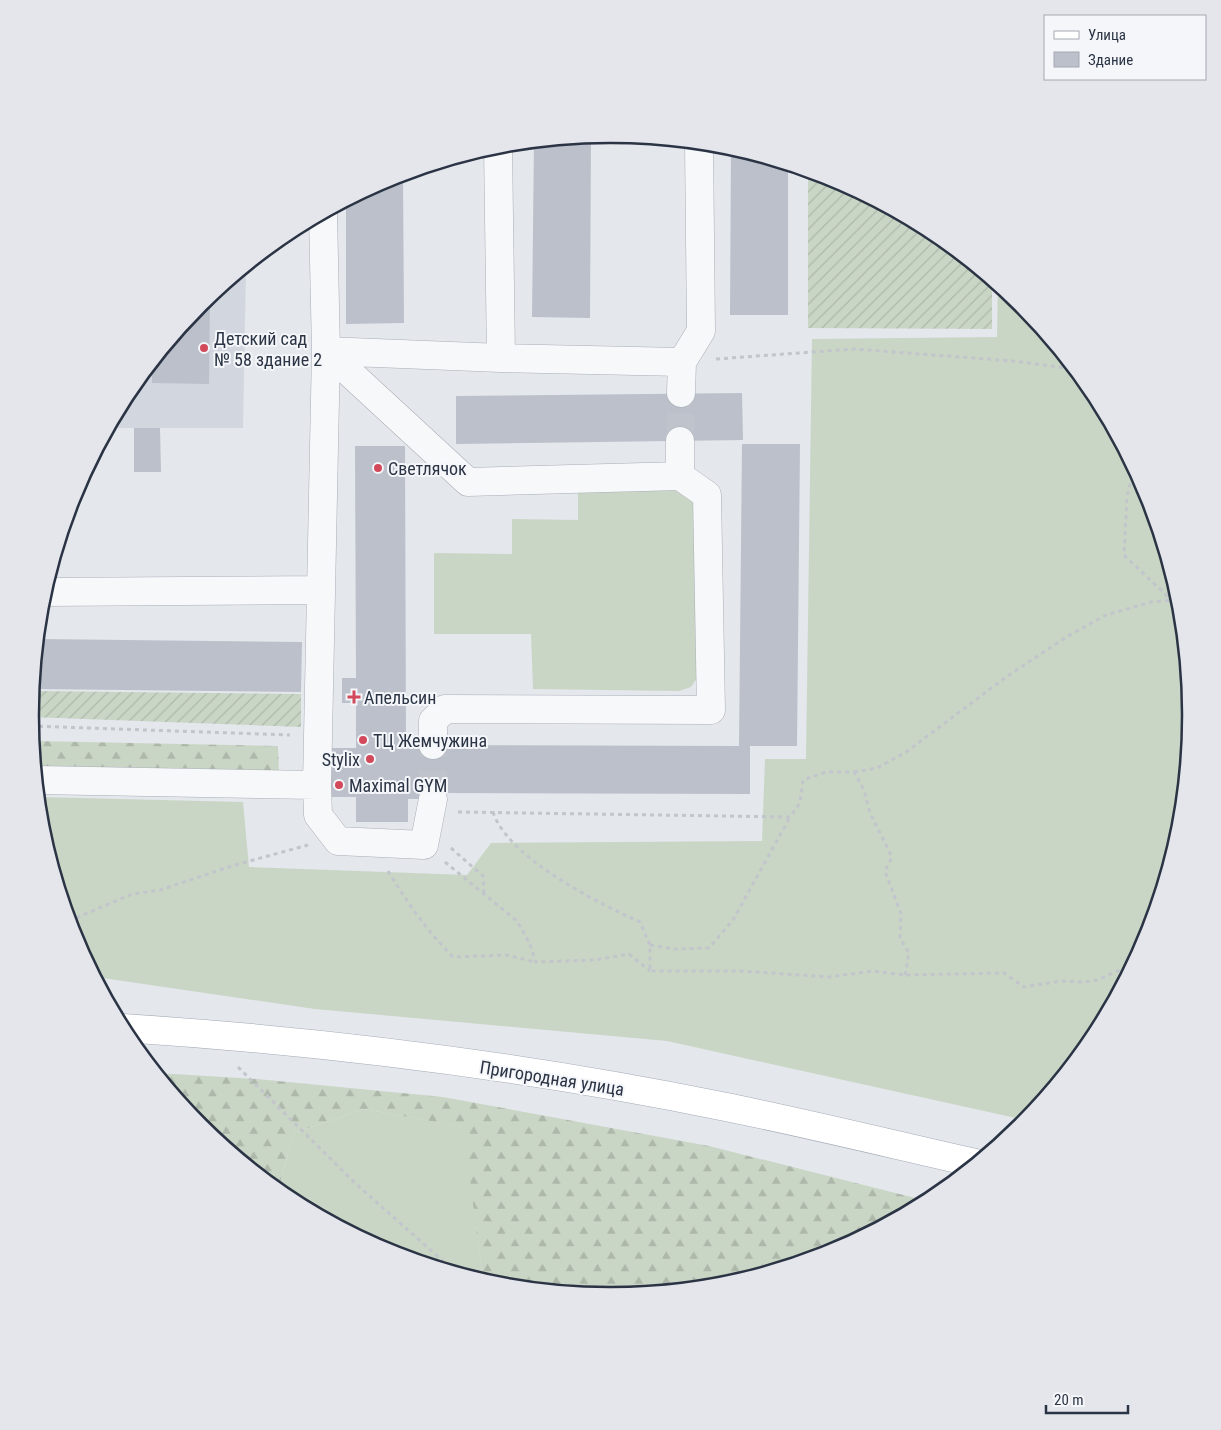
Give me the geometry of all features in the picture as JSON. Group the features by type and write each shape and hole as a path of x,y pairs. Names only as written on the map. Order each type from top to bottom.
{"main road":[{"name":"Пригородная улица","path":"132,1029 339,1047 522,1071 721,1106 968,1161"}],"lane":[{"path":"681,393 682,362 701,331 699,150"},
{"path":"498,154 501,358"},
{"path":"323,221 326,351 320,590 318,815 338,841 369,842 426,837 433,799"},
{"path":"326,351 501,358 682,362"},
{"path":"326,351 468,482 680,476 707,495 710,710 445,709 433,721 433,745"},
{"path":"680,441 680,476"},
{"path":"52,592 320,590"},
{"path":"43,780 317,785"}],"path":[{"path":"682,362 854,349 1013,361 1065,369"},
{"path":"1131,479 1127,497 1124,555 1170,598"},
{"path":"650,945 675,948 709,948 732,920 790,816 800,803 803,780 826,772 854,772 877,768 906,752 1006,677 1068,636 1106,615 1151,602 1170,600"},
{"path":"39,726 318,736"},
{"path":"854,772 864,790 870,812 892,858 885,871 901,914 900,938 910,953 905,975"},
{"path":"426,837 449,812 790,816"},
{"path":"493,812 496,822 508,838 547,871 613,910 640,922 650,945 650,971"},
{"path":"426,837 483,876 484,895"},
{"path":"426,837 484,895 517,921 529,942 536,962"},
{"path":"76,918 132,894 160,890 203,874 298,847 338,841"},
{"path":"369,842 409,905 453,957 506,955 536,962 594,960 629,954 650,971 741,971 829,977 873,971 905,975 1004,973 1024,987 1061,982 1084,982 1117,971 1121,971"},
{"path":"238,1067 354,1183 442,1261"}],"shaded area":[{"name":"Детский сад № 58 здание 2","path":"246,275 243,428 116,428 135,397 181,338 206,311"}],"green space":[{"path":"808,179 863,202 896,220 959,261 992,290 992,329 808,328"},
{"path":"998,295 1040,338 1064,367 1106,429 1123,462 1139,496 1163,567 1177,640 1182,715 1181,752 1171,827 1163,863 1139,934 1106,1001 1086,1033 1064,1063 1016,1118 667,1041 315,1009 103,978 82,934 69,899 58,863 45,797 243,802 249,867 467,875 491,843 762,841 765,759 806,759 812,339 997,337"},
{"path":"676,488 694,502 698,677 691,687 679,691 533,689 531,634 434,634 434,553 512,554 512,519 578,520 578,491"},
{"path":"40,691 301,694 301,727 39,717"},
{"path":"40,741 278,746 279,773 41,766"},
{"path":"166,1074 257,1079 443,1097 709,1146 915,1198 863,1228 829,1243 758,1267 722,1276 648,1286 573,1286 536,1282 482,1272 463,1127 364,1109 294,1133 280,1181 262,1169 206,1119"},
{"path":"364,1109 464,1127 482,1272 427,1256 358,1228 325,1210 280,1181 294,1133"}],"building":[{"path":"591,144 590,318 532,317 534,148"},
{"path":"731,156 788,172 788,315 730,315"},
{"path":"403,183 404,323 346,324 346,209"},
{"path":"210,307 209,384 152,383 152,374 157,367"},
{"path":"742,393 743,440 456,444 456,396"},
{"path":"134,428 160,428 161,472 134,472"},
{"path":"742,444 800,444 797,746 750,746 750,794 445,793 445,799 408,799 408,822 356,822 356,797 331,797 330,748 356,748 356,703 342,703 342,678 356,678 355,446 405,446 406,745 739,746"},
{"path":"44,639 302,642 301,692 40,689"}],"tunnel":[{"path":"680,441 681,393"},
{"path":"433,745 433,799"}],"place":[{"name":"Детский сад № 58 здание 2","path":"204,348"},
{"name":"Светлячок","path":"378,468"},
{"name":"Апельсин","path":"354,697"},
{"name":"ТЦ Жемчужина","path":"363,740"},
{"name":"Stylix","path":"370,759"},
{"name":"Maximal GYM","path":"339,785"}]}
